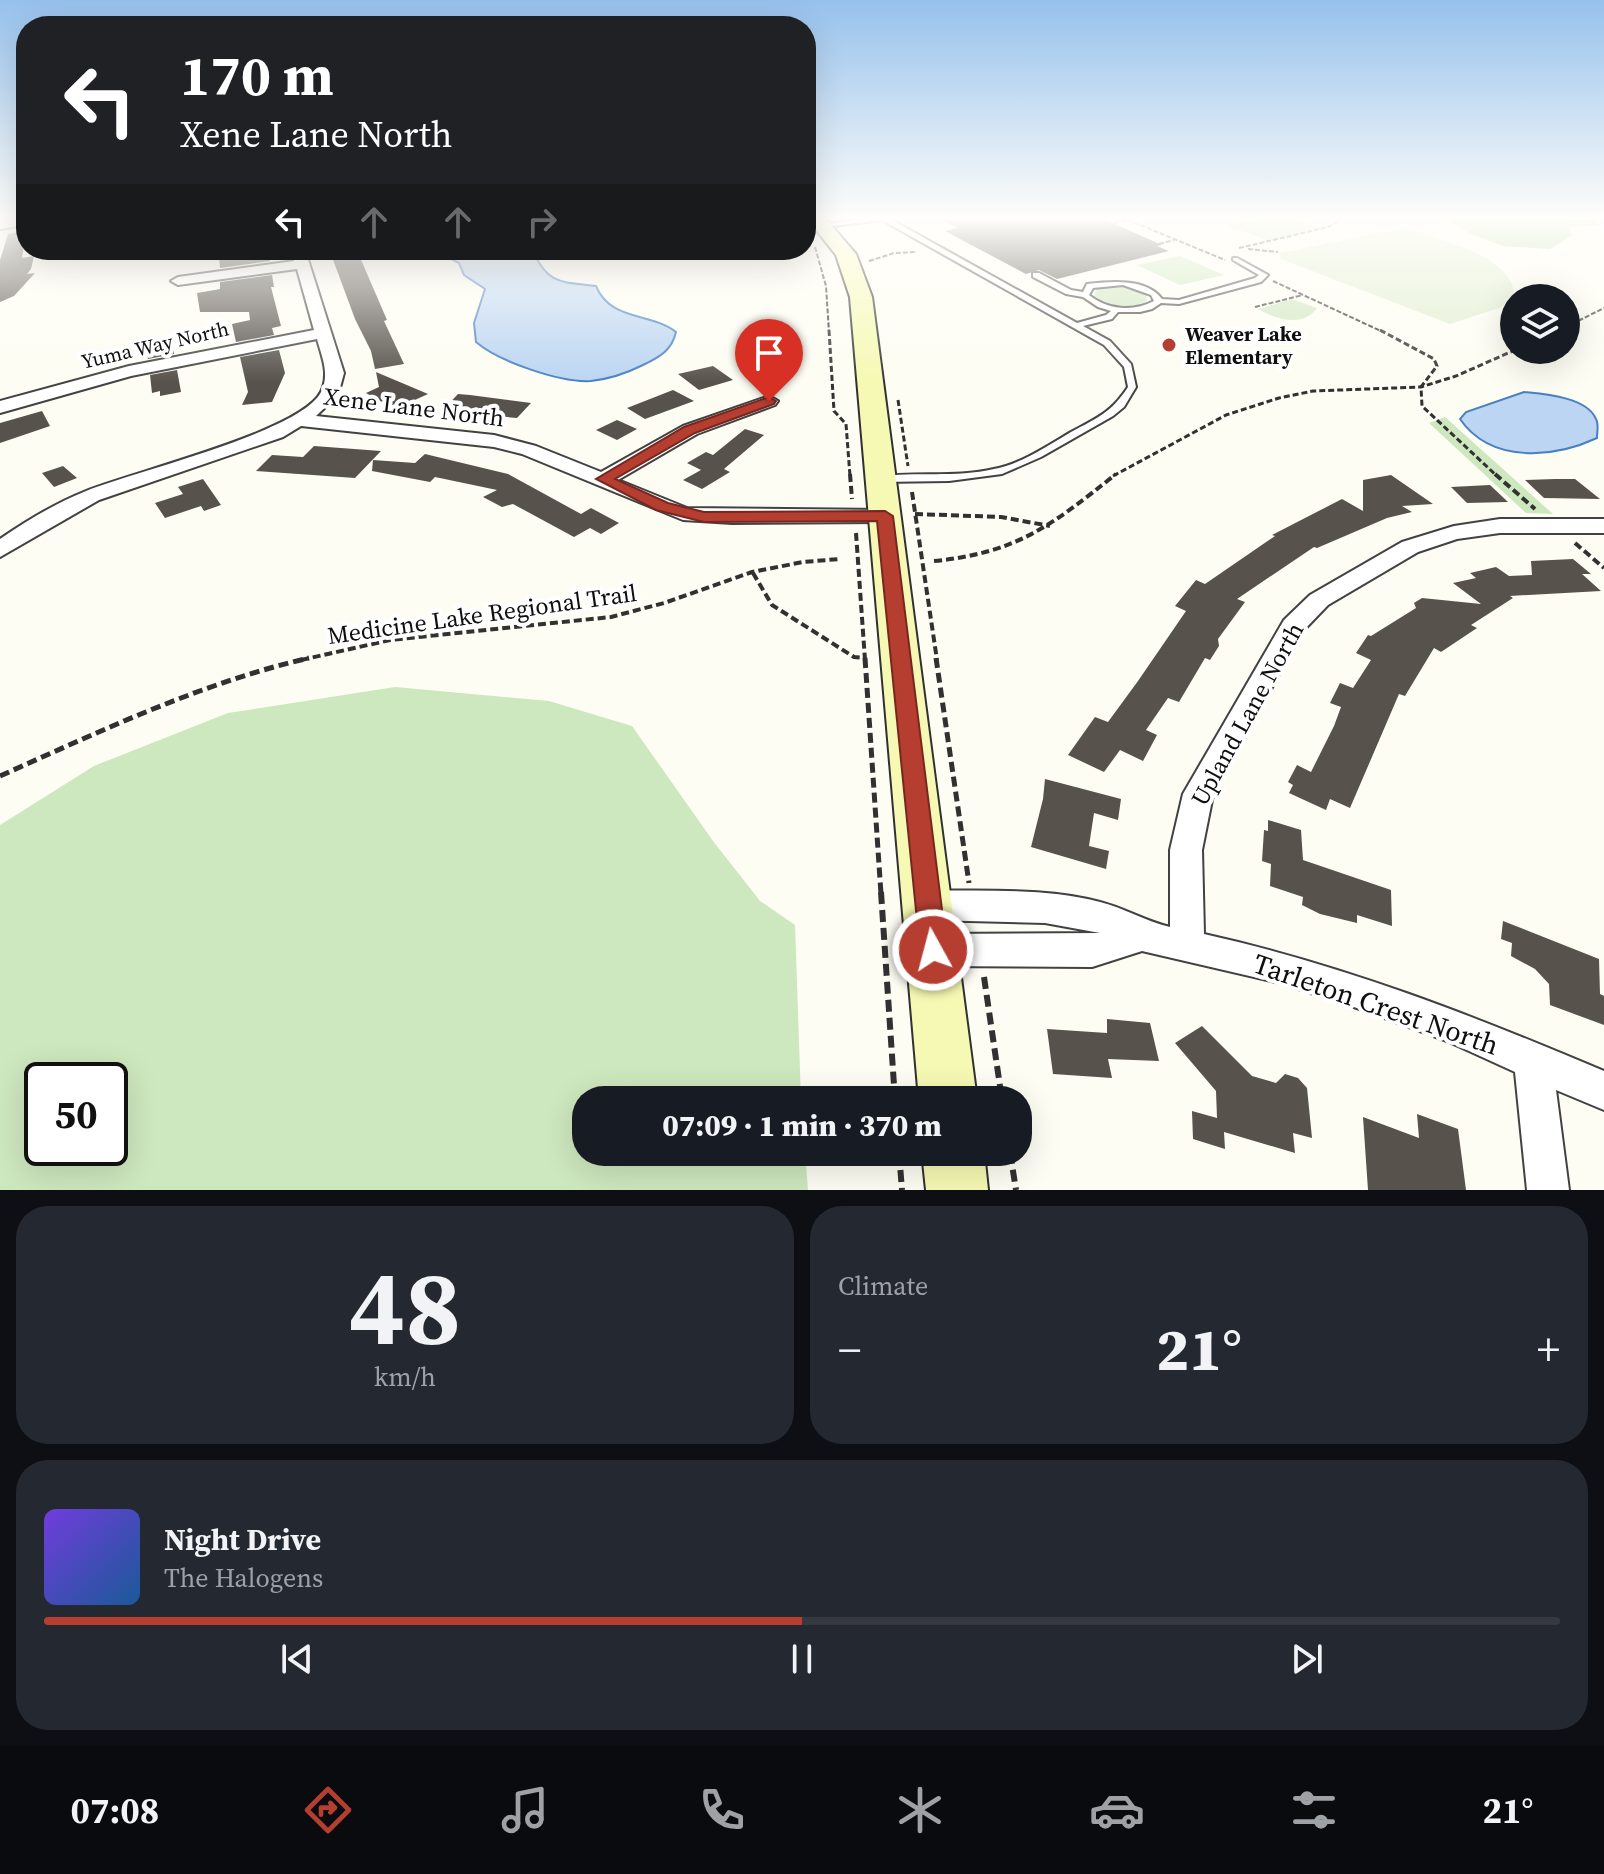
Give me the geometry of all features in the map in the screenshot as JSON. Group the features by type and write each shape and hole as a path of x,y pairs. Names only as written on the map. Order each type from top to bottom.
{"main road":[{"path":"853,273 859,287 883,506 948,940 948,1086"},
{"path":"954,1166 957,1190"}],"street":[{"path":"178,281 221,273"},
{"path":"300,420 329,395 335,373 303,273"},
{"name":"Yuma Way North","path":"0,407 142,368 321,333"},
{"path":"604,479 690,430 769,401"},
{"name":"Xene Lane North","path":"0,550 27,530 92,496 248,443 300,420 494,441 529,450 604,479 662,507 694,515 883,506"},
{"name":"Upland Lane North","path":"1188,945 1184,853 1194,805 1275,658 1306,611 1398,553 1430,539 1500,526 1604,526"},
{"name":"Tarleton Crest North","path":"948,940 1092,951 1142,936 1188,945 1280,967 1354,990 1454,1026 1604,1091"},
{"path":"1533,1059 1548,1190"}],"lane":[{"path":"883,506 949,478 998,472 1038,455 1110,414 1121,405 1132,387 1128,366 1107,343 984,273"},
{"path":"1036,275 1069,292 1085,295 1093,303 1117,309 1147,309 1158,301 1179,302 1258,280 1264,275 1259,273"},
{"path":"1085,295 1090,286 1123,283 1148,289 1158,296 1158,301"},
{"path":"1076,326 1109,317 1117,309"}],"path":[{"path":"824,273 834,411 846,424 883,506 969,884"},
{"path":"1270,280 1353,315 1429,354 1437,366 1421,387 1420,400 1427,414 1535,509"},
{"path":"1255,307 1305,294"},
{"path":"1580,320 1604,308"},
{"path":"934,561 963,560 1027,539 1050,526 1116,474 1226,415 1313,391 1421,387 1500,357"},
{"path":"883,506 1001,517 1050,526"},
{"path":"883,506 865,658 894,1086"},
{"path":"1573,541 1604,568"},
{"name":"Medicine Lake Regional Trail","path":"0,776 172,700 258,670 390,640 611,617 664,603 752,572 803,562 840,559"},
{"path":"752,572 772,605 854,657 865,658"},
{"path":"948,940 997,1086"},
{"path":"900,1166 902,1190"},
{"path":"1012,1166 1016,1190"}],"green space":[{"path":"1153,273 1224,275 1180,285"},
{"path":"1316,273 1504,273 1511,284 1500,284 1500,308 1450,324"},
{"path":"1122,286 1145,293 1147,301 1134,306 1120,306 1094,295 1098,288"},
{"path":"1292,299 1317,308 1297,320 1272,316 1258,309"},
{"path":"1445,417 1553,514 1526,513 1429,423"},
{"path":"395,687 549,701 632,726 713,841 760,901 795,925 801,1086 572,1086 572,1166 806,1166 808,1190 0,1190 0,825 94,766 228,713"}],"water":[{"path":"463,273 547,273 557,280 596,286 611,306 655,321 676,332 664,352 631,371 591,381 563,378 530,369 476,342 474,323 485,289"},
{"path":"1524,392 1564,398 1584,406 1597,421 1597,438 1562,450 1524,453 1488,444 1473,434 1460,419 1466,412"}],"building":[{"path":"0,273 35,273 14,296 0,302"},
{"path":"338,273 367,273 404,364 375,369 371,351"},
{"path":"1044,273 1083,273 1057,279"},
{"path":"272,275 274,287 271,287 281,326 272,328 274,335 236,342 232,324 250,320 249,312 200,312 197,293 220,289 220,282"},
{"path":"171,338 174,354 148,359 145,343"},
{"path":"279,350 285,373 272,402 242,405 248,392 240,357"},
{"path":"713,366 733,380 699,390 678,374"},
{"path":"177,370 181,392 160,396 160,391 152,393 150,375"},
{"path":"376,372 428,394 395,409 366,393 379,387"},
{"path":"673,390 694,401 645,419 627,408"},
{"path":"458,394 531,403 517,418 442,411"},
{"path":"42,411 50,426 0,443 0,423"},
{"path":"617,420 637,429 617,440 596,430"},
{"path":"745,429 764,435 724,469 730,472 702,489 683,480 701,470 687,463 706,452 713,455"},
{"path":"314,446 381,451 355,478 256,471 272,455 303,457"},
{"path":"425,454 508,474 581,514 591,508 619,523 601,534 590,528 574,537 513,504 502,507 483,497 497,490 435,477 430,482 372,471 373,460 415,463"},
{"path":"63,466 77,478 54,487 42,473"},
{"path":"1391,475 1433,504 1402,506 1412,512 1387,518 1314,547 1237,599 1245,602 1218,639 1219,646 1210,660 1205,658 1179,702 1168,698 1146,730 1157,735 1143,761 1120,750 1104,772 1068,755 1095,717 1108,722 1138,681 1186,611 1175,606 1196,580 1205,584 1275,536 1272,535 1342,499 1363,511 1363,480"},
{"path":"203,479 221,505 204,511 201,506 165,518 155,503 183,494 178,487"},
{"path":"1575,479 1600,499 1544,498 1525,480"},
{"path":"1490,485 1508,502 1467,503 1451,487"},
{"path":"1573,559 1591,574 1582,574 1601,591 1510,596 1513,598 1471,625 1477,628 1441,652 1434,648 1405,696 1399,694 1350,808 1330,799 1326,810 1289,793 1293,785 1288,782 1297,765 1311,772 1334,726 1341,707 1330,703 1340,683 1353,688 1371,660 1356,653 1368,635 1416,608 1414,603 1422,598 1481,604 1453,583 1476,578 1470,573 1496,567 1509,576 1532,575 1531,561"},
{"path":"1045,779 1121,799 1118,820 1094,813 1089,846 1109,851 1106,869 1031,847"},
{"path":"1268,820 1301,830 1303,860 1391,890 1392,926 1357,915 1357,923 1320,914 1302,905 1303,897 1270,886 1271,864 1262,861 1264,830 1268,831"},
{"path":"1503,921 1599,959 1604,1025 1550,1005 1549,984 1535,969 1511,956 1512,943 1501,939"},
{"path":"1107,1019 1150,1023 1159,1061 1108,1059 1112,1078 1053,1074 1047,1029 1107,1033"},
{"path":"1202,1026 1252,1076 1276,1083 1285,1074 1298,1078 1307,1088 1312,1138 1293,1133 1295,1153 1224,1132 1225,1149 1193,1139 1192,1111 1217,1118 1216,1091 1175,1043"},
{"path":"1417,1114 1458,1129 1466,1190 1368,1190 1363,1117 1419,1138"}],"place":[{"name":"Weaver Lake Elementary","path":"1169,345"}],"route":[{"path":"769,401 709,421 604,479 662,507 704,517 885,516 933,950"}]}
